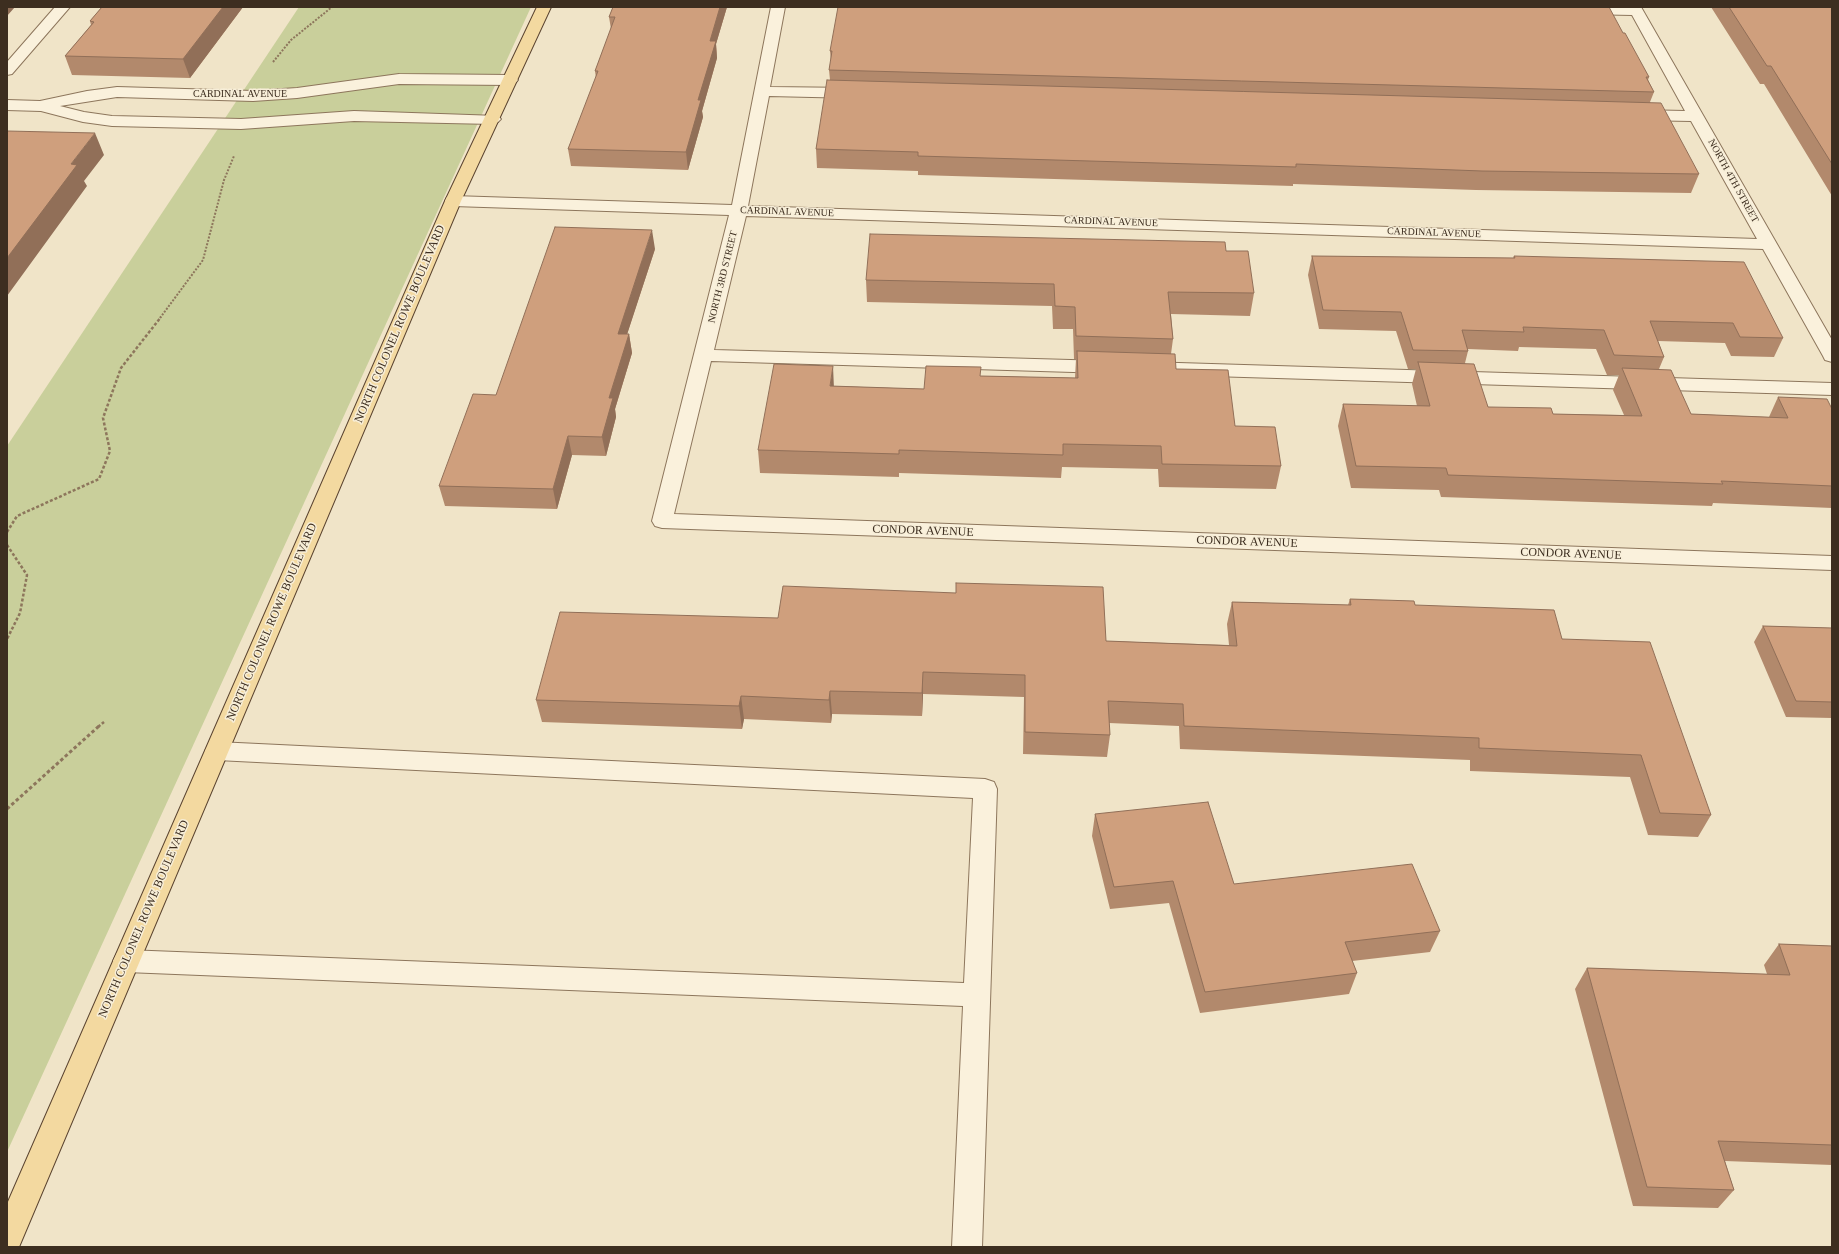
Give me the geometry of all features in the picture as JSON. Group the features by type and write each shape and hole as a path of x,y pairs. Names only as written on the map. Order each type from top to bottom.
{"main road":[{"name":"NORTH COLONEL ROWE BOULEVARD","path":"7,1239 453,201 493,119 544,7"}],"street":[{"path":"7,71 63,7"},
{"name":"NORTH 3RD STREET","path":"662,522 739,210 778,7"},
{"path":"1564,9 1635,9"},
{"name":"NORTH 4TH STREET","path":"1635,9 1832,356"},
{"name":"CARDINAL AVENUE","path":"41,106 87,96 117,92 275,95 399,79 510,80"},
{"path":"762,91 866,94"},
{"path":"265,122 267,109 275,95"},
{"name":"CARDINAL AVENUE","path":"7,105 41,106 82,117 112,120 222,124 354,116 493,119"},
{"path":"1624,114 1696,116"},
{"name":"CARDINAL AVENUE","path":"453,201 1768,244"},
{"path":"703,355 1832,389"},
{"name":"CONDOR AVENUE","path":"662,522 1832,563"},
{"path":"217,751 985,789 966,1247"},
{"path":"126,961 977,995"}],"path":[{"path":"271,65 291,40 332,7"},
{"path":"7,532 17,516 42,503 100,479 110,451 103,418 121,368 178,295 202,260 224,180 236,150"},
{"path":"7,545 28,575 20,613 7,639"},
{"path":"7,809 104,722"}],"green space":[{"path":"299,7 531,7 7,1152 7,446"}],"building":[{"path":"102,7 223,7 183,59 65,56 94,22 90,21"},
{"path":"613,7 720,7 710,41 716,41 698,100 701,100 686,152 568,149 598,71 595,71 615,17 609,17"},
{"path":"838,7 1609,7 1649,77 1646,77 1654,92 829,70 832,51 830,51"},
{"path":"1729,7 1832,7 1832,164 1771,66 1767,66"},
{"path":"827,80 1661,103 1699,174 1482,171 1296,164 1296,167 918,156 918,152 816,149"},
{"path":"7,131 95,133 71,164 77,165 7,258"},
{"path":"555,227 652,230 618,334 629,334 609,398 613,398 602,437 568,436 553,489 439,486 473,394 496,395"},
{"path":"870,234 1225,242 1226,251 1248,251 1254,293 1168,292 1173,339 1076,336 1075,307 1055,306 1054,284 866,280"},
{"path":"1312,256 1515,258 1514,256 1744,262 1783,338 1740,337 1733,323 1650,321 1664,357 1614,355 1604,330 1523,327 1524,332 1462,330 1468,351 1413,350 1401,312 1323,310"},
{"path":"1077,351 1175,354 1176,369 1228,370 1235,426 1275,427 1281,466 1162,464 1161,446 1063,444 1063,455 899,450 899,454 758,450 774,364 833,366 830,386 924,389 926,366 981,367 980,376 1078,378"},
{"path":"1418,362 1474,364 1488,407 1551,408 1553,414 1642,416 1622,368 1671,370 1691,414 1788,418 1778,397 1827,399 1832,409 1832,486 1721,481 1723,484 1448,475 1446,468 1356,466 1343,404 1430,406"},
{"path":"956,583 1103,587 1106,641 1237,646 1232,602 1351,605 1350,599 1414,601 1415,605 1554,610 1562,639 1650,642 1711,815 1660,813 1641,755 1479,748 1479,738 1184,726 1183,704 1108,701 1110,735 1025,732 1025,675 923,672 922,693 830,691 829,700 741,696 739,706 536,700 560,612 778,618 783,586 956,593"},
{"path":"1763,626 1832,628 1832,702 1796,701"},
{"path":"1208,802 1234,884 1412,864 1440,931 1345,942 1357,973 1205,992 1173,881 1114,887 1095,814"},
{"path":"1779,944 1832,946 1832,1145 1718,1141 1734,1190 1647,1187 1587,968 1790,975"}]}
